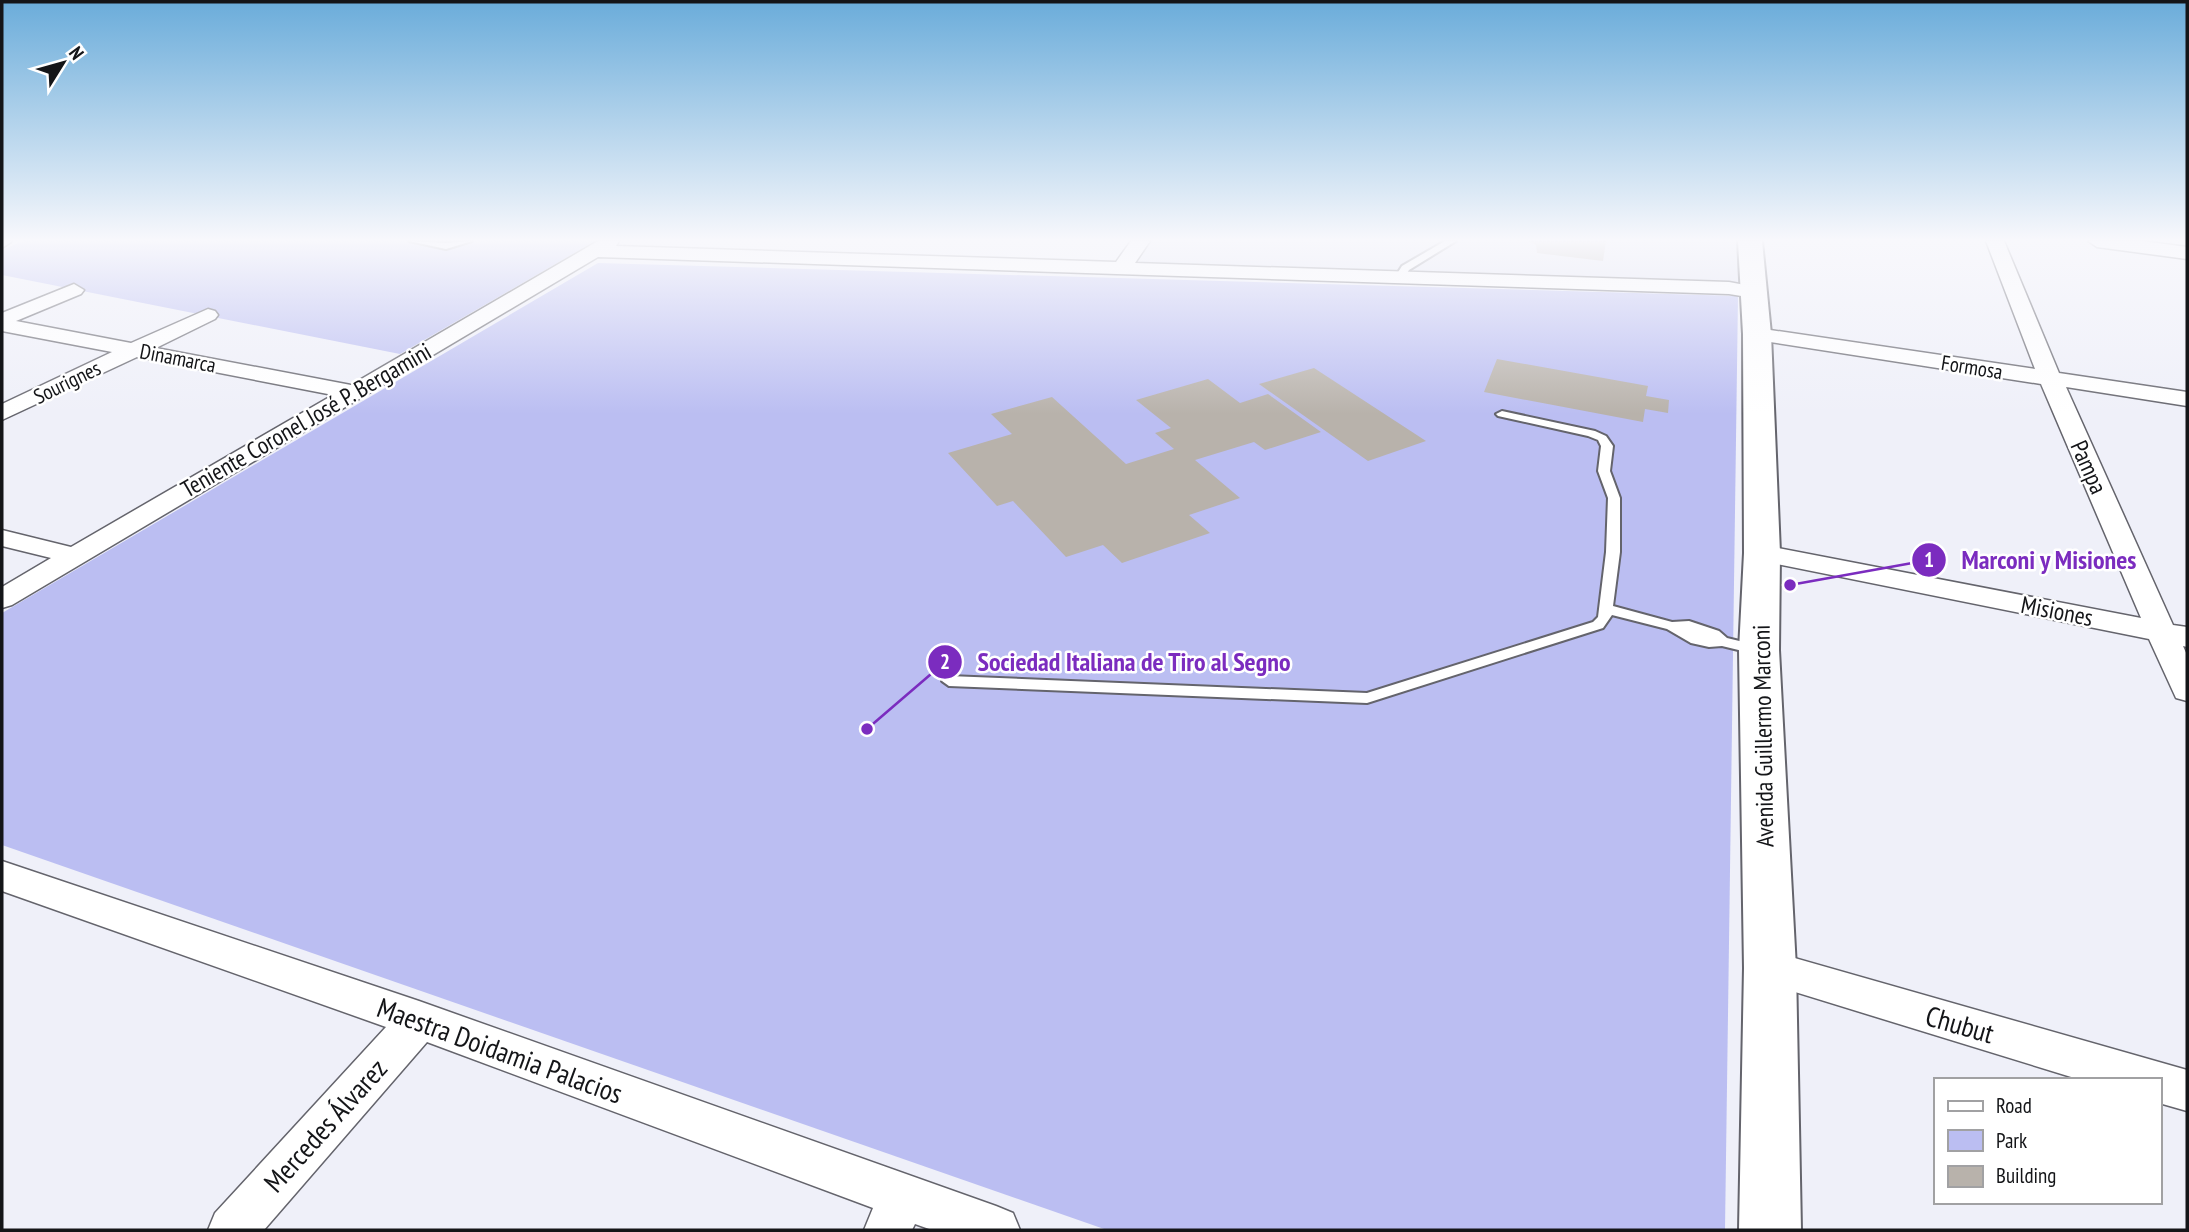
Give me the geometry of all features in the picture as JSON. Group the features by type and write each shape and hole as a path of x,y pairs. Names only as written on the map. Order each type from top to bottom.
{"main road":[{"name":"Avenida Guillermo Marconi","path":"1754,298 1762,553 1741,646 1770,968 1770,1230"}],"street":[{"path":"2,322 53,298"},
{"name":"Teniente Coronel José P. Bergamini","path":"2,598 513,298"},
{"name":"Pampa","path":"2018,298 2050,379 2175,635 2187,690"},
{"name":"Sourignes","path":"2,413 208,314"},
{"name":"Dinamarca","path":"2,322 353,392"},
{"name":"Formosa","path":"1756,334 2187,399"},
{"path":"2,538 74,556"},
{"name":"Misiones","path":"1762,553 2175,635"},
{"name":"Maestra Doidamia Palacios","path":"10,888 419,1020 895,1214 996,1230"},
{"name":"Chubut","path":"1770,968 2142,1078"},
{"name":"Mercedes Álvarez","path":"232,1230 419,1020"},
{"path":"2161,1084 2187,1091"}],"lane":[{"path":"948,681 1367,698 1598,625 1605,618 1613,551 1614,498 1604,471 1607,446 1602,438 1591,433 1502,414"},
{"path":"1606,609 1672,626 1699,640 1741,646"}],"green space":[{"path":"120,298 496,298 400,354"},
{"path":"538,298 1738,298 1725,1230 1107,1230 2,845 2,613"}],"building":[{"path":"1497,359 1648,386 1646,396 1669,400 1668,413 1645,409 1643,422 1484,392"},
{"path":"1314,368 1426,441 1368,461 1259,384"},
{"path":"1208,379 1240,403 1268,394 1321,432 1265,450 1254,442 1195,460 1240,498 1189,515 1210,533 1122,563 1103,545 1066,557 1013,501 997,506 948,453 1012,434 991,414 1052,397 1126,464 1174,449 1155,433 1171,428 1136,400"}],"place":[{"name":"Marconi y Misiones","path":"1790,585"},
{"name":"Sociedad Italiana de Tiro al Segno","path":"867,729"}]}
